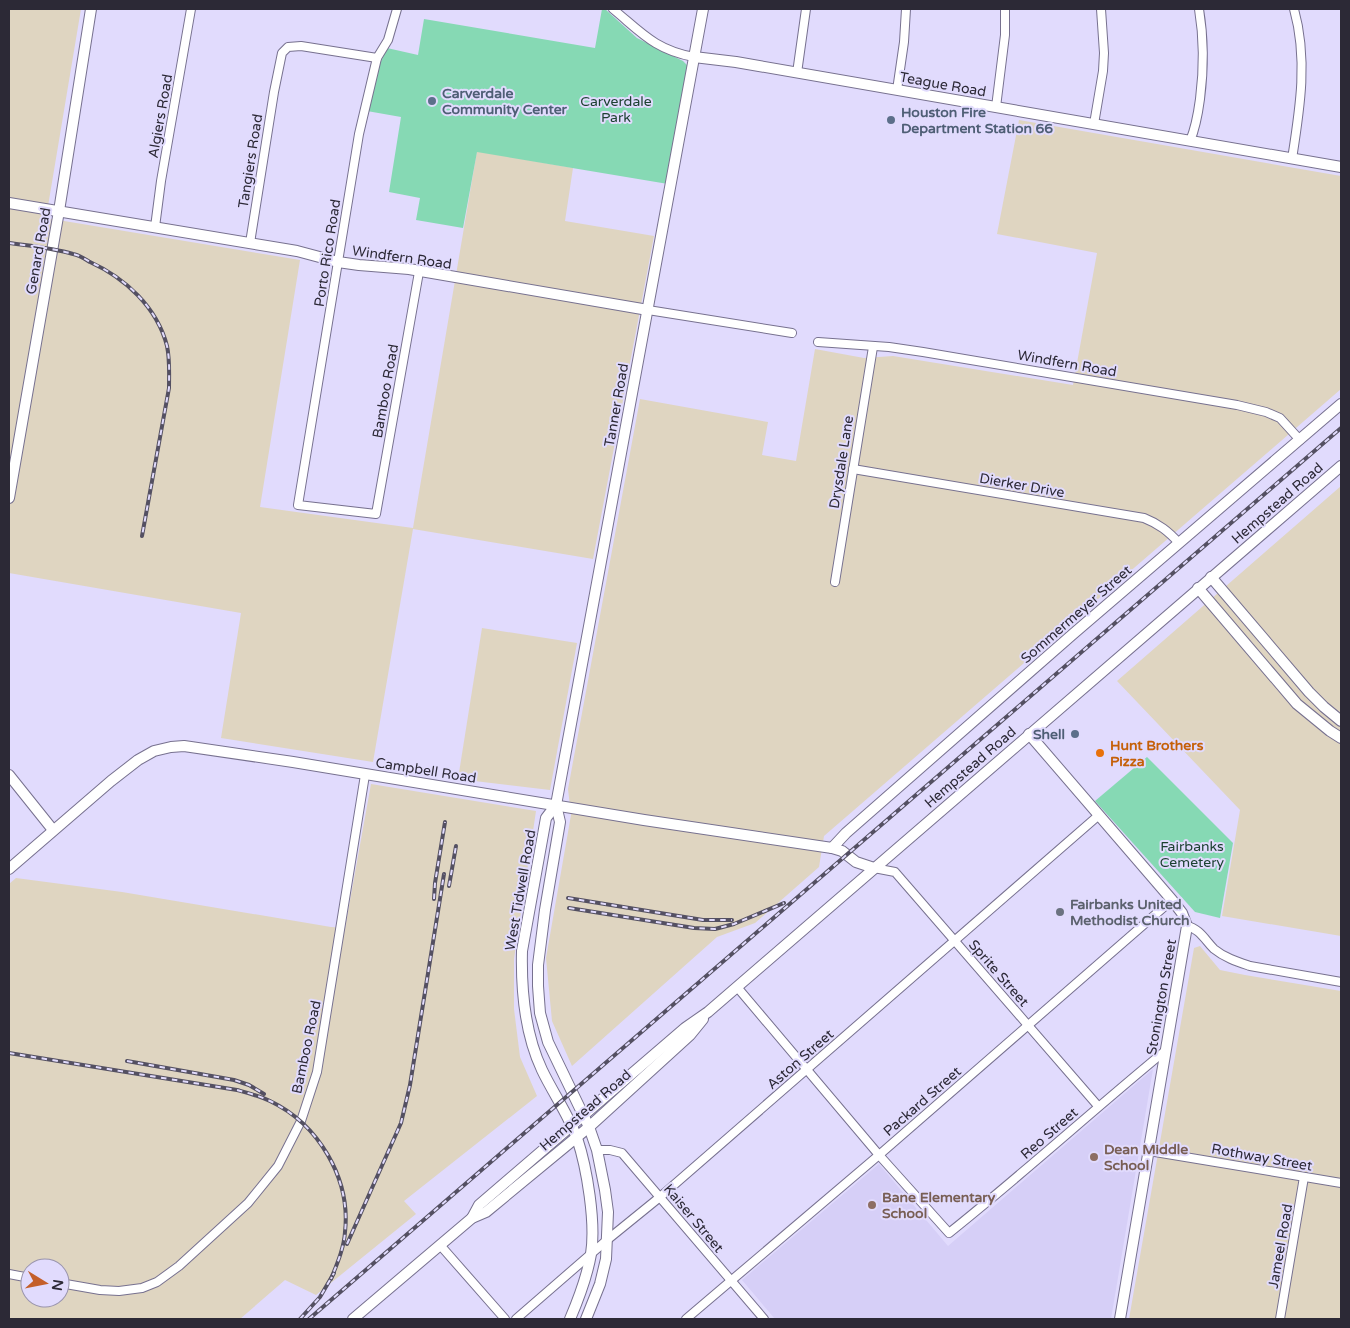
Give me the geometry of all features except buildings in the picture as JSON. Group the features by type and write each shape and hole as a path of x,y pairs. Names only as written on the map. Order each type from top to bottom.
{"street":[{"name":"Genard Road","path":"9,498 59,211 91,9"},
{"name":"Algiers Road","path":"155,227 191,9"},
{"name":"Porto Rico Road","path":"376,514 298,505 358,143 377,58 388,40 397,9"},
{"name":"Teague Road","path":"613,9 633,28 654,43 666,50 694,57 736,62 1341,167"},
{"name":"Tanner Road","path":"556,805 703,9"},
{"path":"797,73 806,9"},
{"path":"897,90 904,42 906,9"},
{"path":"996,107 1005,35 1005,9"},
{"path":"1094,124 1104,71 1101,9"},
{"path":"1190,141 1196,129 1203,75 1203,30 1199,9"},
{"path":"1292,159 1302,80 1301,43 1294,9"},
{"name":"Tangiers Road","path":"250,243 282,53 288,47 294,46 377,58"},
{"name":"Windfern Road","path":"9,203 297,251 338,262 409,269 792,333"},
{"name":"Bamboo Road","path":"376,514 419,272"},
{"name":"Windfern Road","path":"818,342 889,347 923,352 1237,405 1266,412 1280,418 1300,440"},
{"name":"Drysdale Lane","path":"835,582 873,347"},
{"name":"Sommermeyer Street","path":"832,848 846,833 1341,404"},
{"name":"Hempstead Road","path":"353,1319 472,1218 486,1212 507,1188 584,1116 663,1054 690,1036 708,1012 1341,466"},
{"name":"Dierker Drive","path":"853,469 1144,518 1158,523 1180,543"},
{"path":"1211,577 1298,680 1324,708 1341,721"},
{"path":"1198,588 1287,692 1312,718 1341,738"},
{"path":"1287,692 1298,680"},
{"name":"Stonington Street","path":"1029,734 1182,912 1187,926 1120,1319"},
{"name":"Campbell Road","path":"9,869 110,780 154,751 171,747 201,748 832,848 842,851 856,862 874,868"},
{"name":"Bamboo Road","path":"70,1285 119,1291 142,1288 156,1282 179,1266 248,1203 278,1166 301,1121 317,1072 365,774"},
{"path":"9,775 53,830"},
{"name":"West Tidwell Road","path":"556,805 546,818 522,952 523,994 526,1019 538,1059 576,1137 583,1160 591,1214 591,1253 583,1286 570,1319"},
{"name":"West Tidwell Road","path":"556,805 560,822 538,965 540,1013 548,1042 589,1127 597,1150 608,1212 606,1259 600,1284 586,1319"},
{"name":"Aston Street","path":"516,1319 807,1070 1099,815"},
{"name":"Sprite Street","path":"874,868 895,872 1098,1106"},
{"name":"Packard Street","path":"686,1319 879,1155 1172,900"},
{"path":"530,908 545,910"},
{"path":"1187,926 1197,930 1215,949 1237,962 1341,982"},
{"path":"737,987 879,1155"},
{"name":"Reo Street","path":"879,1155 950,1233 997,1195 1098,1106 1165,1052"},
{"name":"Hempstead Road","path":"507,1188 589,1127 663,1054"},
{"name":"Kaiser Street","path":"597,1150 610,1150 622,1153 764,1319"},
{"name":"Rothway Street","path":"1149,1151 1341,1183"},
{"name":"Jameel Road","path":"1280,1319 1304,1177"},
{"path":"440,1245 505,1319"}],"shaded area":[{"path":"9,9 81,9 46,218 300,260 260,507 413,528 477,151 573,168 565,221 654,236 593,559 413,529 373,762 221,738 241,613 9,573"},
{"path":"1019,120 1341,176 1341,389 824,836 819,867 755,923 717,937 572,1066 552,1021 546,958 571,815 568,789 640,399 768,422 762,455 796,461 815,349 864,358 893,356 1073,385 1097,253 997,234"},
{"path":"1341,486 1341,936 1222,916 1240,810 1117,681"},
{"path":"482,628 577,643 550,790 458,779"},
{"path":"371,784 536,811 514,959 514,1009 520,1057 537,1096 404,1201 416,1214 316,1295 285,1280 240,1319 9,1319 9,884 16,878 122,892 345,928"},
{"path":"1200,946 1220,970 1341,991 1341,1319 1129,1319 1194,948"},
{"name":"Dean Middle School","path":"1153,1069 1111,1319 775,1319 742,1280 879,1164 948,1246"}],"green space":[{"name":"Carverdale Park","path":"602,9 605,9 637,38 683,61 688,66 668,184 477,152 463,228 416,220 420,198 389,192 401,117 367,111 378,68 387,48 418,55 424,19 595,48"},
{"name":"Fairbanks Cemetery","path":"1147,757 1233,843 1220,918 1195,912 1095,801"}],"railway":[{"path":"9,243 75,255 103,269 115,276 138,295 156,319 162,332 169,357 169,388 142,536"},
{"path":"309,1319 1341,428"},
{"path":"434,899 445,822"},
{"path":"449,886 456,846"},
{"path":"347,1244 401,1123 410,1085 444,874"},
{"path":"568,898 703,920 732,920"},
{"path":"569,908 694,928 715,929 734,924 784,903"},
{"path":"9,1053 237,1090 266,1099 287,1111 303,1124 328,1155 337,1173 343,1192 345,1232 340,1256 331,1279"},
{"path":"127,1061 234,1080 249,1085 264,1094"},
{"path":"300,1319 320,1297 334,1273"}],"place":[{"name":"Carverdale Community Center","path":"432,101"},
{"name":"Houston Fire Department Station 66","path":"891,120"},
{"name":"Shell","path":"1075,734"},
{"name":"Hunt Brothers Pizza","path":"1100,753"},
{"name":"Fairbanks United Methodist Church","path":"1060,912"},
{"name":"Dean Middle School","path":"1094,1157"},
{"name":"Bane Elementary School","path":"872,1205"}]}
